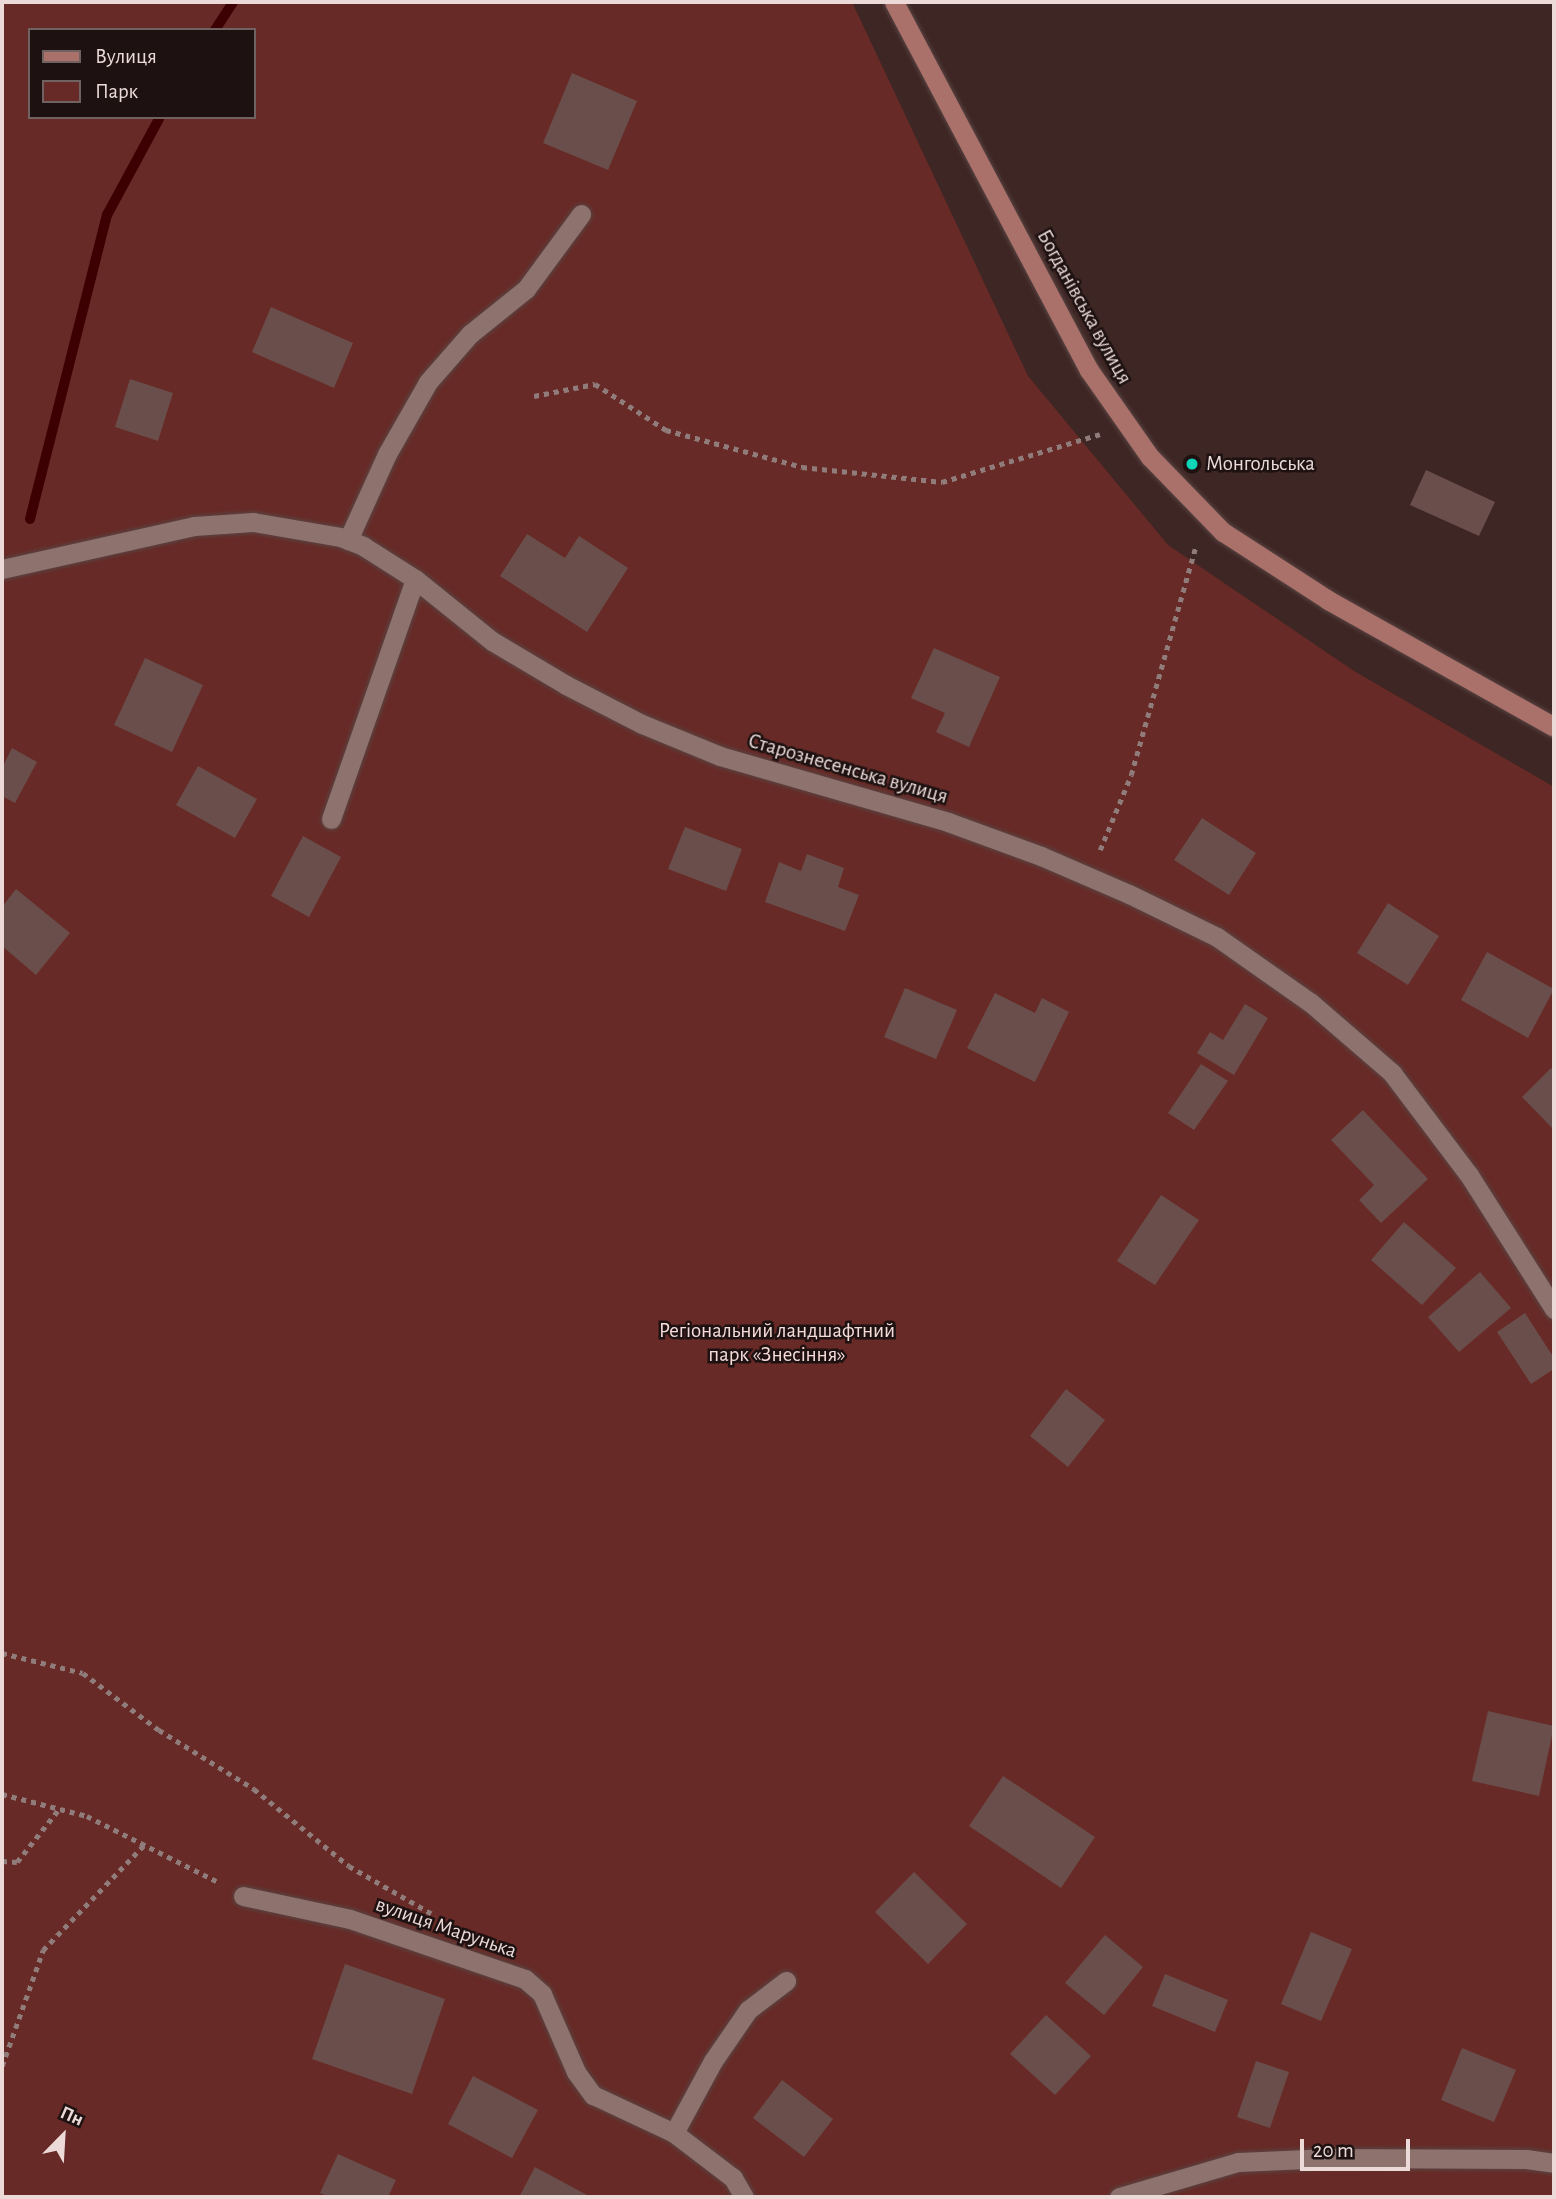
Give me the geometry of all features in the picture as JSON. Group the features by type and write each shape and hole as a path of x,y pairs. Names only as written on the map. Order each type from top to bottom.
{"main road":[{"name":"Богданівська вулиця","path":"894,2 1089,370 1150,457 1223,533 1328,600 1554,726"}],"street":[{"path":"348,540 387,454 428,382 470,334 526,289 581,214"},
{"name":"Старознесенська вулиця","path":"2,569 194,526 253,522 310,530 348,540 415,579 492,640 566,685 642,724 720,756 948,821 1088,877 1217,937 1311,1003 1392,1073 1469,1175 1554,1308"},
{"path":"331,819 415,579"},
{"name":"вулиця Марунька","path":"243,1896 350,1919 525,1979 541,1994 576,2072 593,2095 674,2133 733,2178 744,2197"},
{"path":"674,2133 713,2061 748,2010 786,1980"},
{"path":"1119,2197 1238,2162 1526,2159 1554,2163"}],"path":[{"path":"534,396 595,384 666,429 802,467 942,482 1096,437 1123,419"},
{"path":"1088,877 1131,775 1197,542 1208,516"},
{"path":"2,1653 83,1673 159,1730 254,1789 349,1866 441,1919"},
{"path":"2,1794 87,1816 243,1896"},
{"path":"2,1861 17,1862 59,1809"},
{"path":"2,2066 43,1950 145,1844"}],"green space":[{"name":"Регіональний ландшафтний парк «Знесіння»","path":"2,2 852,2 1028,376 1168,545 1354,671 1554,787 1554,2197 2,2197"}],"building":[{"path":"572,73 637,101 608,170 543,143"},
{"path":"271,307 353,343 334,388 252,352"},
{"path":"130,379 173,393 158,441 115,427"},
{"path":"1426,470 1495,502 1479,536 1410,505"},
{"path":"527,534 565,558 579,536 628,568 587,632 500,576"},
{"path":"934,648 1000,677 969,747 936,732 945,713 911,698"},
{"path":"145,658 203,685 172,752 114,725"},
{"path":"12,748 37,762 15,803 2,796 2,768"},
{"path":"198,766 257,799 235,838 176,805"},
{"path":"1202,818 1256,853 1229,895 1174,860"},
{"path":"685,827 742,849 726,891 668,869"},
{"path":"303,836 341,857 309,917 271,896"},
{"path":"807,854 844,868 838,887 859,895 845,931 765,902 779,862 801,871"},
{"path":"16,889 70,933 36,975 2,946 2,907"},
{"path":"1388,903 1439,936 1408,985 1357,953"},
{"path":"1487,952 1554,989 1528,1038 1461,1000"},
{"path":"905,988 957,1010 936,1059 884,1037"},
{"path":"995,993 1035,1013 1042,998 1069,1012 1035,1082 967,1048"},
{"path":"1245,1004 1268,1018 1234,1075 1197,1053 1210,1032 1223,1040"},
{"path":"1201,1064 1228,1081 1194,1130 1168,1113"},
{"path":"1551,1068 1554,1071 1554,1130 1522,1097"},
{"path":"1363,1110 1428,1179 1381,1223 1359,1200 1374,1185 1331,1140"},
{"path":"1161,1195 1199,1220 1155,1285 1117,1261"},
{"path":"1404,1222 1456,1268 1422,1305 1371,1260"},
{"path":"1480,1272 1511,1308 1459,1352 1428,1317"},
{"path":"1525,1313 1554,1358 1554,1369 1531,1384 1497,1332"},
{"path":"1066,1389 1105,1420 1068,1467 1030,1436"},
{"path":"1488,1711 1554,1726 1539,1796 1472,1781"},
{"path":"1003,1776 1095,1837 1061,1888 969,1826"},
{"path":"914,1872 967,1924 928,1964 875,1912"},
{"path":"1311,1932 1352,1949 1321,2021 1281,2004"},
{"path":"1105,1935 1143,1967 1104,2015 1065,1983"},
{"path":"345,1964 445,1999 412,2094 312,2059"},
{"path":"1165,1974 1228,2000 1215,2032 1152,2006"},
{"path":"1046,2015 1091,2056 1055,2095 1010,2054"},
{"path":"1462,2048 1516,2070 1494,2122 1441,2100"},
{"path":"1256,2061 1289,2072 1270,2128 1237,2117"},
{"path":"473,2076 538,2110 512,2158 448,2124"},
{"path":"782,2080 833,2119 804,2157 753,2118"},
{"path":"338,2154 396,2180 388,2197 329,2197 320,2193"},
{"path":"535,2167 587,2195 586,2197 519,2197"}],"waterway":[{"path":"216,28 233,2"},
{"path":"30,519 107,215 159,119"}],"place":[{"name":"Монгольська","path":"1192,464"}]}
